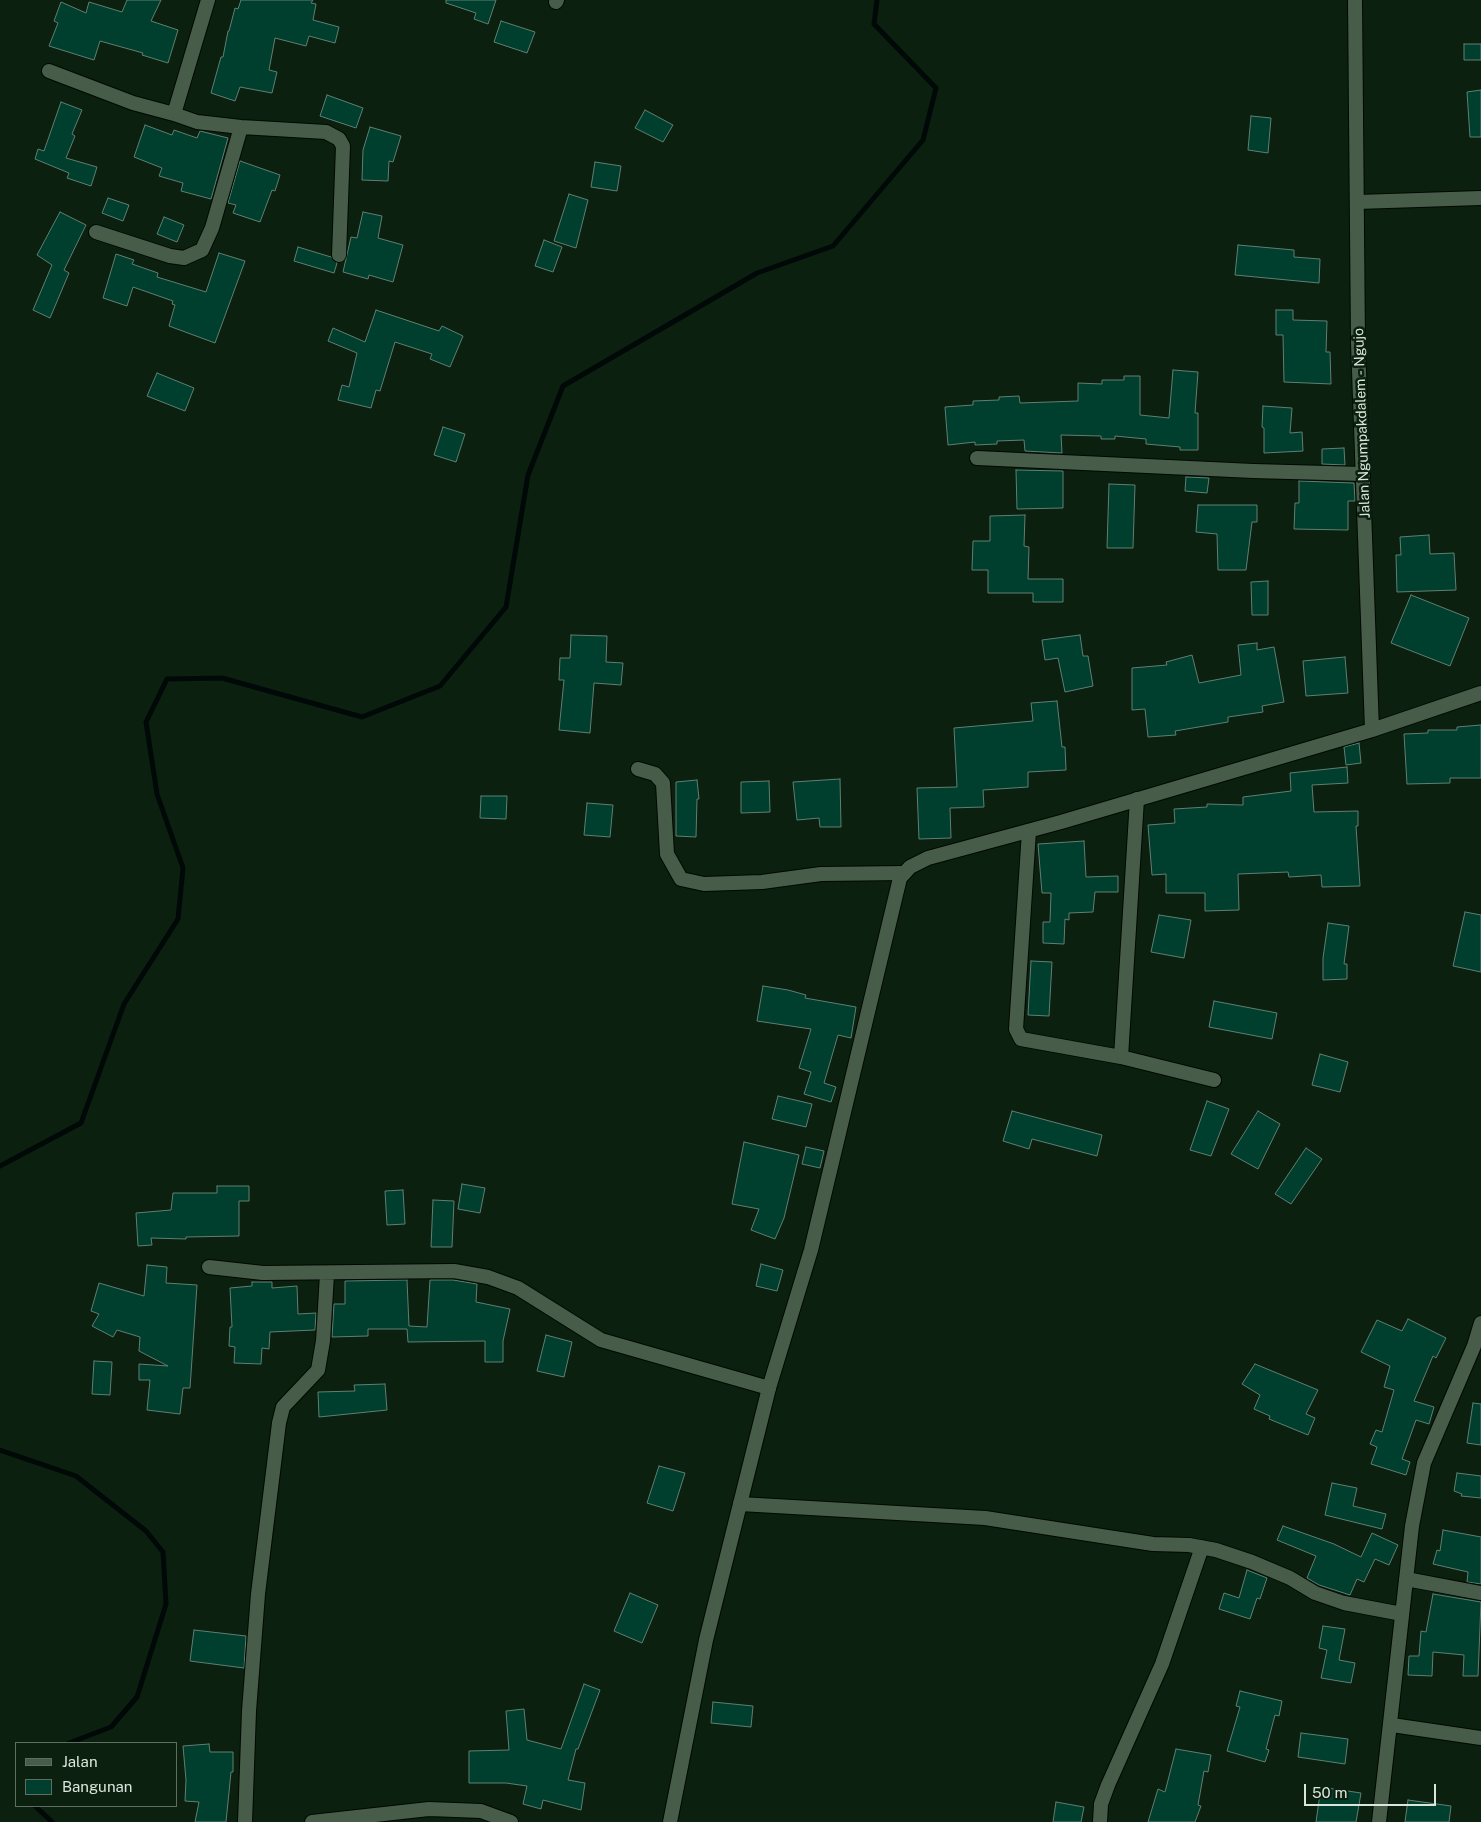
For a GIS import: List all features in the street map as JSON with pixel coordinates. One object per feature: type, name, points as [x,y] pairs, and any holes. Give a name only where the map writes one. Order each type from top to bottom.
[{"type":"street","points":[[174,114],[208,0]]},
{"type":"street","name":"Jalan Ngumpakdalem - Ngujo","points":[[1356,0],[1357,202],[1363,474],[1372,730]]},
{"type":"street","points":[[49,71],[134,103],[197,122],[241,128],[326,132],[339,139],[343,146],[339,255]]},
{"type":"street","points":[[96,232],[170,256],[184,258],[202,250],[212,228],[241,128]]},
{"type":"street","points":[[1357,202],[1481,198]]},
{"type":"street","points":[[977,458],[1253,471],[1363,474]]},
{"type":"street","points":[[670,1822],[706,1640],[768,1388],[811,1250],[898,887],[904,873],[910,866],[928,858],[1029,831],[1372,730],[1481,693]]},
{"type":"street","points":[[638,769],[655,774],[663,783],[667,854],[681,879],[714,884],[762,882],[821,874],[904,873]]},
{"type":"street","points":[[1121,1057],[1137,799]]},
{"type":"street","points":[[1029,831],[1016,1029],[1021,1039],[1121,1057],[1214,1080]]},
{"type":"street","points":[[209,1267],[263,1273],[327,1274],[386,1270],[454,1271],[488,1276],[518,1288],[601,1340],[768,1388]]},
{"type":"street","points":[[245,1822],[249,1712],[258,1594],[278,1423],[283,1407],[318,1370],[323,1341],[327,1274]]},
{"type":"street","points":[[1380,1822],[1392,1725],[1412,1526],[1424,1463],[1474,1346],[1481,1323]]},
{"type":"street","points":[[740,1504],[985,1518],[1153,1544],[1202,1547],[1252,1562],[1290,1578],[1315,1593],[1344,1603],[1402,1614]]},
{"type":"street","points":[[1100,1822],[1101,1804],[1108,1785],[1162,1664],[1202,1547]]},
{"type":"street","points":[[1406,1579],[1481,1593]]},
{"type":"street","points":[[1392,1725],[1481,1738]]},
{"type":"street","points":[[312,1822],[429,1809],[481,1811],[510,1822]]},
{"type":"building","points":[[127,0],[161,0],[151,21],[178,30],[168,63],[142,55],[143,53],[100,41],[94,60],[49,46],[58,23],[54,21],[61,2],[86,13],[89,2],[122,12]]},
{"type":"building","points":[[241,0],[313,0],[311,3],[316,4],[313,20],[339,27],[335,43],[309,36],[306,46],[275,38],[269,70],[277,72],[272,93],[240,87],[235,101],[211,93],[221,57],[223,57],[235,8],[238,9]]},
{"type":"building","points":[[446,0],[496,0],[488,24],[474,19],[476,13],[446,3]]},
{"type":"building","points":[[501,21],[535,32],[527,53],[494,42]]},
{"type":"building","points":[[1464,44],[1481,44],[1481,60],[1464,60]]},
{"type":"building","points":[[1481,90],[1481,137],[1470,137],[1467,92]]},
{"type":"building","points":[[327,95],[363,108],[356,128],[320,116]]},
{"type":"building","points":[[61,102],[82,110],[72,134],[75,136],[66,158],[97,167],[91,186],[67,178],[69,173],[35,159],[38,149],[44,151]]},
{"type":"building","points":[[645,110],[673,125],[663,142],[635,128]]},
{"type":"building","points":[[1251,116],[1271,118],[1268,153],[1248,150]]},
{"type":"building","points":[[145,125],[172,135],[174,130],[197,138],[200,131],[228,138],[211,199],[181,191],[183,183],[159,176],[162,168],[134,157]]},
{"type":"building","points":[[370,127],[401,136],[393,162],[389,161],[388,181],[362,180],[363,150]]},
{"type":"building","points":[[240,161],[280,175],[275,191],[272,190],[260,222],[233,213],[236,205],[228,203]]},
{"type":"building","points":[[595,162],[621,166],[617,191],[591,187]]},
{"type":"building","points":[[569,194],[588,200],[576,248],[554,241]]},
{"type":"building","points":[[108,198],[129,205],[123,221],[102,213]]},
{"type":"building","points":[[60,212],[86,225],[64,270],[69,273],[50,318],[33,310],[52,265],[37,255]]},
{"type":"building","points":[[363,212],[382,216],[378,238],[403,245],[393,282],[369,275],[368,279],[343,272],[351,237],[357,238]]},
{"type":"building","points":[[164,217],[184,225],[177,242],[157,234]]},
{"type":"building","points":[[544,240],[562,247],[553,272],[535,266]]},
{"type":"building","points":[[1238,245],[1294,250],[1294,257],[1320,259],[1319,283],[1235,275]]},
{"type":"building","points":[[298,247],[331,257],[337,263],[334,273],[294,261]]},
{"type":"building","points":[[219,253],[245,261],[215,343],[169,326],[175,305],[172,304],[173,301],[133,287],[127,306],[103,298],[116,254],[134,260],[132,264],[158,273],[157,277],[206,292]]},
{"type":"building","points":[[376,310],[439,331],[442,326],[463,336],[450,367],[430,359],[432,354],[395,342],[380,391],[376,390],[371,408],[338,400],[342,385],[349,387],[357,353],[328,341],[333,328],[365,342]]},
{"type":"building","points":[[1276,310],[1293,310],[1293,320],[1327,321],[1326,352],[1330,352],[1331,384],[1284,382],[1283,335],[1276,335]]},
{"type":"building","points":[[1173,370],[1198,372],[1195,413],[1198,413],[1198,450],[1180,450],[1180,447],[1146,444],[1146,439],[1115,436],[1115,439],[1101,439],[1101,436],[1061,435],[1062,453],[1025,451],[1024,440],[997,441],[997,444],[975,445],[975,442],[948,445],[945,407],[973,405],[973,401],[999,400],[999,397],[1019,396],[1020,403],[1078,401],[1078,383],[1102,384],[1102,380],[1124,380],[1124,376],[1140,376],[1140,415],[1169,418]]},
{"type":"building","points":[[157,373],[194,388],[185,411],[147,396]]},
{"type":"building","points":[[1263,406],[1292,408],[1290,433],[1302,432],[1303,451],[1264,453]]},
{"type":"building","points":[[443,427],[465,434],[456,462],[434,455]]},
{"type":"building","points":[[1344,448],[1345,465],[1322,464],[1322,449]]},
{"type":"building","points":[[1016,470],[1063,471],[1063,508],[1017,509]]},
{"type":"building","points":[[1186,477],[1209,478],[1207,493],[1185,491]]},
{"type":"building","points":[[1299,481],[1354,483],[1355,501],[1348,501],[1348,530],[1294,529],[1295,503],[1299,503]]},
{"type":"building","points":[[1109,484],[1135,485],[1133,548],[1107,548]]},
{"type":"building","points":[[1198,505],[1257,505],[1257,522],[1252,522],[1246,570],[1218,570],[1217,534],[1196,532]]},
{"type":"building","points":[[1025,515],[1024,546],[1029,547],[1028,579],[1063,579],[1063,602],[1033,602],[1033,593],[988,593],[988,570],[972,570],[973,541],[990,541],[990,516]]},
{"type":"building","points":[[1429,535],[1430,554],[1454,553],[1456,590],[1397,592],[1396,555],[1401,555],[1400,537]]},
{"type":"building","points":[[1268,581],[1268,615],[1252,615],[1251,582]]},
{"type":"building","points":[[1411,595],[1469,618],[1450,666],[1391,643]]},
{"type":"building","points":[[571,635],[607,636],[606,662],[623,663],[621,685],[594,683],[590,733],[559,730],[564,680],[559,680],[560,658],[570,658]]},
{"type":"building","points":[[1080,635],[1083,656],[1088,656],[1093,686],[1065,692],[1058,658],[1045,660],[1042,640]]},
{"type":"building","points":[[1257,643],[1257,650],[1274,647],[1284,702],[1262,706],[1263,712],[1228,717],[1228,722],[1175,731],[1176,735],[1148,737],[1145,709],[1132,710],[1132,668],[1167,665],[1166,662],[1192,655],[1199,683],[1241,675],[1238,645]]},
{"type":"building","points":[[1345,657],[1348,693],[1306,696],[1303,661]]},
{"type":"building","points":[[1057,701],[1062,747],[1065,747],[1066,770],[1028,772],[1028,787],[983,790],[984,807],[950,808],[951,838],[919,839],[917,788],[957,787],[954,728],[1033,721],[1031,703]]},
{"type":"building","points":[[1481,725],[1481,778],[1450,778],[1450,783],[1407,784],[1404,734],[1428,733],[1428,730],[1457,730],[1457,727]]},
{"type":"building","points":[[1359,743],[1361,763],[1346,765],[1344,747]]},
{"type":"building","points":[[1347,767],[1348,783],[1312,785],[1314,812],[1358,811],[1358,826],[1356,826],[1360,886],[1322,887],[1321,875],[1289,877],[1288,872],[1238,874],[1239,910],[1205,911],[1205,893],[1166,893],[1166,874],[1152,875],[1148,825],[1175,823],[1174,809],[1207,807],[1207,804],[1243,805],[1243,797],[1291,791],[1290,773]]},
{"type":"building","points":[[840,779],[841,827],[820,827],[819,818],[797,820],[793,782]]},
{"type":"building","points":[[697,780],[699,799],[697,799],[696,837],[676,836],[676,782]]},
{"type":"building","points":[[769,781],[770,812],[741,813],[741,782]]},
{"type":"building","points":[[481,796],[507,796],[506,819],[480,818]]},
{"type":"building","points":[[587,803],[613,805],[610,837],[584,835]]},
{"type":"building","points":[[1084,841],[1086,877],[1118,876],[1118,892],[1095,892],[1093,912],[1069,913],[1069,920],[1065,919],[1064,944],[1043,943],[1043,922],[1050,922],[1051,893],[1042,893],[1038,844]]},
{"type":"building","points":[[1465,912],[1481,915],[1481,972],[1453,966]]},
{"type":"building","points":[[1159,915],[1191,920],[1184,958],[1151,952]]},
{"type":"building","points":[[1328,923],[1349,926],[1344,964],[1347,964],[1347,979],[1323,980],[1323,958]]},
{"type":"building","points":[[1031,961],[1052,962],[1049,1016],[1028,1015]]},
{"type":"building","points":[[763,986],[806,995],[805,998],[856,1007],[851,1038],[838,1035],[824,1083],[836,1087],[831,1102],[804,1094],[811,1072],[799,1068],[811,1029],[757,1021]]},
{"type":"building","points":[[1214,1001],[1277,1013],[1272,1039],[1209,1027]]},
{"type":"building","points":[[1320,1054],[1348,1062],[1340,1092],[1312,1085]]},
{"type":"building","points":[[778,1096],[812,1104],[806,1127],[772,1119]]},
{"type":"building","points":[[1207,1101],[1229,1109],[1211,1156],[1190,1150]]},
{"type":"building","points":[[1012,1111],[1102,1135],[1097,1156],[1032,1139],[1029,1149],[1003,1141]]},
{"type":"building","points":[[1258,1111],[1280,1124],[1258,1169],[1231,1154]]},
{"type":"building","points":[[744,1142],[799,1155],[784,1218],[775,1239],[751,1230],[759,1209],[732,1204]]},
{"type":"building","points":[[806,1147],[824,1151],[820,1168],[802,1164]]},
{"type":"building","points":[[1306,1148],[1322,1159],[1291,1204],[1275,1194]]},
{"type":"building","points":[[462,1184],[485,1188],[480,1213],[458,1209]]},
{"type":"building","points":[[217,1186],[249,1186],[249,1201],[239,1201],[239,1236],[186,1237],[186,1239],[151,1238],[152,1245],[138,1246],[136,1213],[171,1210],[173,1193],[217,1193]]},
{"type":"building","points":[[403,1190],[405,1224],[387,1225],[385,1191]]},
{"type":"building","points":[[433,1200],[454,1201],[452,1247],[431,1247]]},
{"type":"building","points":[[761,1264],[783,1270],[777,1291],[756,1286]]},
{"type":"building","points":[[147,1265],[167,1267],[166,1283],[197,1285],[190,1388],[183,1388],[180,1414],[147,1410],[150,1380],[139,1380],[139,1364],[168,1366],[139,1351],[140,1337],[117,1330],[113,1337],[92,1326],[99,1314],[91,1311],[99,1283],[144,1296]]},
{"type":"building","points":[[407,1280],[409,1326],[427,1327],[430,1280],[453,1280],[477,1284],[476,1302],[510,1309],[503,1341],[503,1362],[485,1362],[485,1341],[408,1342],[407,1329],[368,1329],[368,1336],[332,1337],[334,1304],[345,1304],[345,1281]]},
{"type":"building","points":[[252,1282],[272,1282],[272,1288],[297,1286],[298,1314],[316,1313],[315,1330],[270,1332],[269,1349],[262,1348],[261,1364],[234,1363],[235,1347],[229,1346],[230,1327],[232,1327],[230,1288],[252,1286]]},
{"type":"building","points":[[1408,1319],[1446,1338],[1436,1358],[1433,1356],[1414,1401],[1434,1407],[1429,1424],[1416,1420],[1402,1459],[1410,1462],[1406,1475],[1371,1464],[1377,1447],[1370,1444],[1376,1430],[1382,1432],[1394,1390],[1384,1387],[1390,1366],[1361,1352],[1377,1320],[1402,1331]]},
{"type":"building","points":[[546,1335],[572,1342],[564,1377],[537,1371]]},
{"type":"building","points":[[94,1361],[112,1362],[110,1395],[92,1394]]},
{"type":"building","points":[[1255,1364],[1318,1390],[1306,1414],[1315,1418],[1308,1435],[1269,1419],[1270,1416],[1254,1409],[1260,1395],[1242,1384]]},
{"type":"building","points":[[385,1384],[387,1410],[319,1417],[318,1392],[355,1391],[354,1385]]},
{"type":"building","points":[[1473,1403],[1481,1404],[1481,1445],[1467,1443]]},
{"type":"building","points":[[659,1466],[685,1473],[673,1511],[647,1503]]},
{"type":"building","points":[[1457,1473],[1481,1476],[1481,1498],[1461,1496],[1462,1494],[1454,1491]]},
{"type":"building","points":[[1332,1483],[1357,1488],[1353,1506],[1386,1514],[1382,1529],[1325,1515]]},
{"type":"building","points":[[1283,1526],[1334,1544],[1361,1557],[1372,1533],[1398,1545],[1389,1565],[1375,1559],[1364,1582],[1357,1579],[1350,1595],[1319,1585],[1307,1578],[1316,1556],[1277,1540]]},
{"type":"building","points":[[1443,1530],[1481,1537],[1481,1584],[1467,1582],[1468,1572],[1433,1564],[1437,1550],[1440,1551]]},
{"type":"building","points":[[1247,1570],[1267,1578],[1260,1599],[1257,1598],[1250,1619],[1219,1609],[1224,1593],[1239,1598]]},
{"type":"building","points":[[630,1593],[658,1605],[642,1643],[614,1631]]},
{"type":"building","points":[[1433,1594],[1481,1602],[1478,1676],[1463,1676],[1464,1655],[1433,1652],[1432,1676],[1408,1675],[1409,1656],[1419,1656],[1421,1631],[1426,1632]]},
{"type":"building","points":[[1323,1626],[1345,1629],[1339,1660],[1355,1663],[1351,1683],[1321,1678],[1327,1650],[1319,1648]]},
{"type":"building","points":[[194,1630],[246,1636],[244,1668],[190,1661]]},
{"type":"building","points":[[584,1684],[600,1690],[578,1749],[576,1749],[568,1780],[585,1783],[581,1810],[543,1800],[541,1809],[523,1804],[527,1786],[506,1783],[469,1783],[469,1751],[509,1750],[506,1711],[524,1709],[527,1740],[561,1749]]},
{"type":"building","points":[[1240,1691],[1282,1701],[1279,1716],[1275,1715],[1266,1749],[1269,1750],[1265,1762],[1227,1751],[1240,1707],[1236,1706]]},
{"type":"building","points":[[713,1702],[753,1706],[751,1727],[711,1723]]},
{"type":"building","points":[[1301,1733],[1348,1739],[1345,1764],[1298,1757]]},
{"type":"building","points":[[209,1744],[210,1752],[233,1752],[233,1772],[231,1772],[226,1822],[195,1822],[199,1802],[185,1801],[186,1780],[183,1746]]},
{"type":"building","points":[[1176,1749],[1211,1755],[1208,1772],[1204,1771],[1198,1805],[1201,1806],[1195,1822],[1148,1822],[1158,1789],[1165,1792]]},
{"type":"building","points":[[1321,1787],[1361,1793],[1356,1822],[1316,1822]]},
{"type":"building","points":[[1408,1800],[1451,1806],[1449,1822],[1405,1822]]},
{"type":"building","points":[[1056,1802],[1084,1807],[1081,1822],[1053,1822]]},
{"type":"waterway","points":[[0,1166],[81,1123],[124,1004],[178,919],[183,868],[157,794],[146,722],[167,679],[222,678],[362,717],[440,686],[506,607],[528,475],[563,386],[757,273],[833,246],[923,140],[936,88],[874,24],[877,0]]},
{"type":"waterway","points":[[0,1450],[76,1476],[146,1531],[163,1552],[166,1604],[137,1697],[111,1727],[72,1742]]},
{"type":"waterway","points":[[36,1807],[52,1822]]}]
